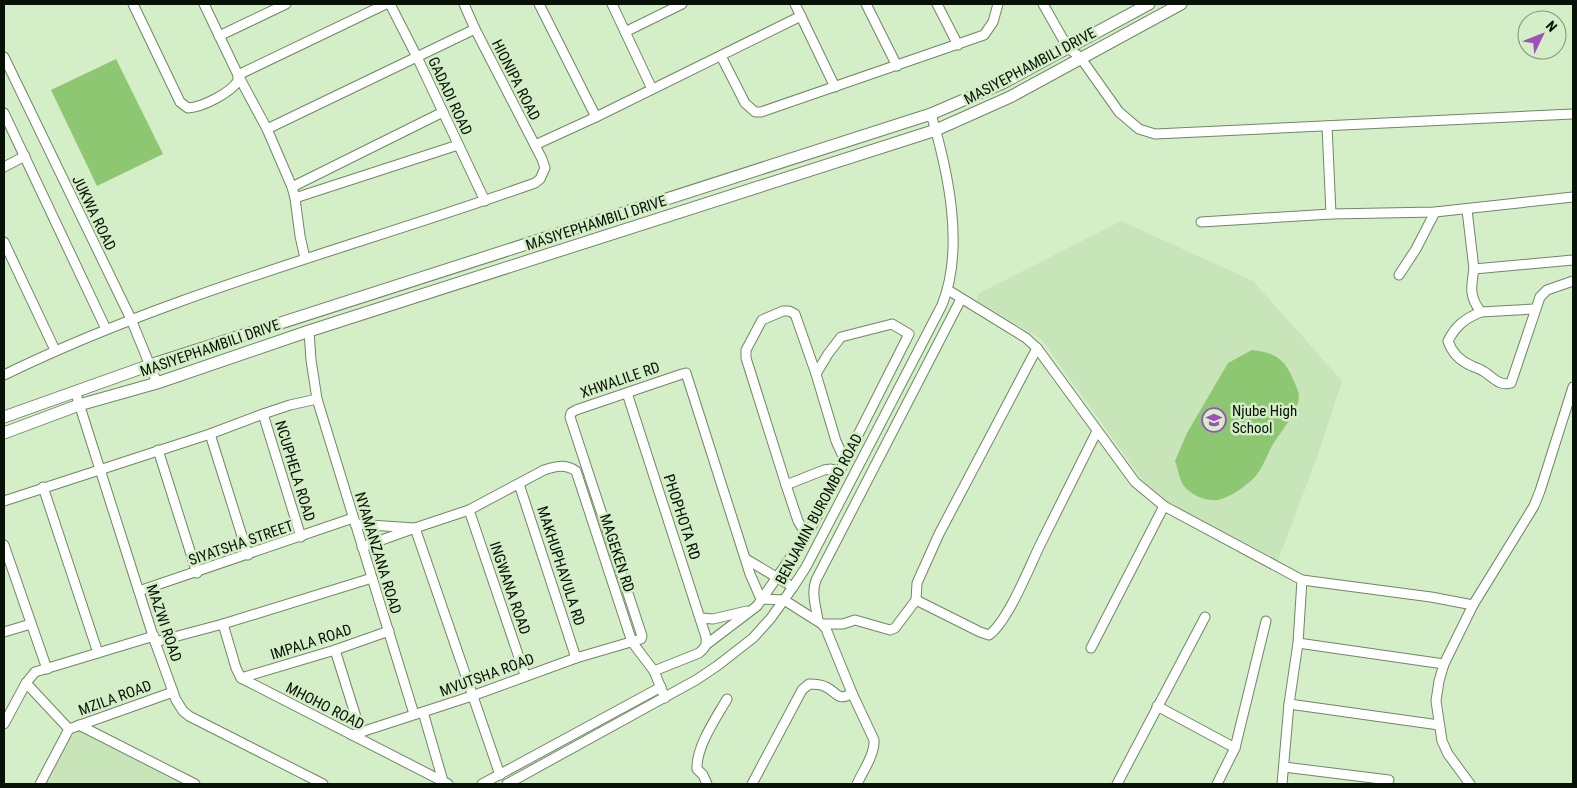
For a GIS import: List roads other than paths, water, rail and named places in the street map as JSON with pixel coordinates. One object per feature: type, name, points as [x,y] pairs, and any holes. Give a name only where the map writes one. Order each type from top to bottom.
[{"type":"main road","name":"MASIYEPHAMBILI DRIVE","points":[[4,417],[150,364],[931,114],[1003,83],[1149,4]]},
{"type":"main road","name":"MASIYEPHAMBILI DRIVE","points":[[4,433],[79,405],[157,383],[309,331],[936,130],[1010,97],[1180,4]]},
{"type":"street","points":[[132,4],[180,102],[184,106],[188,108],[197,107],[231,90],[238,81],[238,75]]},
{"type":"street","points":[[204,4],[238,75],[267,129],[292,187],[296,198],[300,236],[305,258]]},
{"type":"street","points":[[219,36],[286,4]]},
{"type":"street","points":[[238,75],[388,4]]},
{"type":"street","name":"GADADI ROAD","points":[[388,4],[417,57],[485,201]]},
{"type":"street","name":"HIONIPA ROAD","points":[[464,4],[545,168],[540,179],[535,183],[485,201]]},
{"type":"street","points":[[539,4],[596,116]]},
{"type":"street","points":[[612,4],[652,89]]},
{"type":"street","points":[[625,32],[682,4]]},
{"type":"street","points":[[795,4],[835,87]]},
{"type":"street","points":[[866,4],[896,66]]},
{"type":"street","points":[[937,4],[958,45]]},
{"type":"street","points":[[721,56],[745,103],[755,112],[769,111],[984,35],[993,22],[998,4]]},
{"type":"street","points":[[1043,4],[1068,48],[1080,57],[1119,112],[1133,125],[1145,132],[1154,134],[1573,114]]},
{"type":"street","points":[[535,145],[801,16]]},
{"type":"street","points":[[267,129],[475,29]]},
{"type":"street","name":"JUKWA ROAD","points":[[4,57],[130,320],[157,383]]},
{"type":"street","points":[[292,187],[443,112]]},
{"type":"street","points":[[4,113],[106,329]]},
{"type":"street","name":"BENJAMIN BUROMBO ROAD","points":[[507,784],[696,680],[752,638],[793,587],[811,558],[948,290],[952,248],[952,213],[946,169],[931,114]]},
{"type":"street","points":[[1327,126],[1331,214]]},
{"type":"street","points":[[296,198],[458,145]]},
{"type":"street","points":[[4,167],[25,156]]},
{"type":"street","points":[[1201,222],[1331,214],[1467,210],[1573,197]]},
{"type":"street","points":[[4,375],[106,329],[211,290],[485,201]]},
{"type":"street","points":[[1467,210],[1474,269],[1473,303],[1481,312]]},
{"type":"street","points":[[1399,275],[1416,249],[1435,212]]},
{"type":"street","points":[[4,242],[56,350]]},
{"type":"street","points":[[1474,269],[1573,260]]},
{"type":"street","points":[[1535,309],[1481,312],[1466,318],[1448,341],[1452,352],[1462,361],[1483,370],[1500,383],[1506,385],[1511,383],[1524,349],[1535,309],[1544,292],[1573,281]]},
{"type":"street","points":[[948,290],[1026,338],[1037,348],[1135,482],[1164,506],[1302,580],[1431,596],[1473,605]]},
{"type":"street","points":[[820,622],[813,586],[961,299]]},
{"type":"street","points":[[806,534],[798,521],[745,354],[762,320],[788,311],[796,314],[836,441],[845,461]]},
{"type":"street","points":[[654,671],[691,657],[753,610],[815,521],[909,334],[892,324],[841,337],[816,374]]},
{"type":"street","name":"NYAMANZANA ROAD","points":[[309,331],[317,399],[389,630],[446,783]]},
{"type":"street","points":[[820,622],[843,624],[855,620],[890,630],[895,628],[916,600],[916,583],[939,534],[1037,348]]},
{"type":"street","name":"XHWALILE RD","points":[[632,642],[642,636],[570,417],[571,413],[576,410],[686,373],[754,586],[761,599]]},
{"type":"street","points":[[1470,784],[1444,747],[1439,725],[1437,690],[1444,664],[1473,605],[1534,506],[1573,387]]},
{"type":"street","name":"MAZWI ROAD","points":[[75,391],[138,592],[179,705],[189,716],[323,784]]},
{"type":"street","name":"PHOPHOTA RD","points":[[627,393],[701,618],[705,647]]},
{"type":"street","points":[[4,501],[210,434],[263,414],[317,399]]},
{"type":"street","name":"NCUPHELA ROAD","points":[[263,414],[301,537]]},
{"type":"street","points":[[916,600],[980,632],[989,635],[995,630],[1028,570],[1097,431]]},
{"type":"street","points":[[210,434],[248,555]]},
{"type":"street","points":[[158,450],[197,572]]},
{"type":"street","name":"MAGEKEN RD","points":[[518,484],[544,470],[558,466],[571,468],[576,471],[632,642],[654,671],[665,698]]},
{"type":"street","points":[[786,485],[824,470],[839,471]]},
{"type":"street","points":[[362,547],[469,510],[518,484]]},
{"type":"street","name":"MAKHUPHAVULA RD","points":[[518,484],[576,658]]},
{"type":"street","points":[[43,487],[98,653]]},
{"type":"street","points":[[1092,648],[1164,506]]},
{"type":"street","name":"INGWANA ROAD","points":[[469,510],[526,675]]},
{"type":"street","points":[[354,521],[415,528]]},
{"type":"street","name":"SIYATSHA STREET","points":[[138,592],[354,521]]},
{"type":"street","points":[[415,528],[500,775]]},
{"type":"street","points":[[4,544],[46,669]]},
{"type":"street","points":[[746,559],[793,587]]},
{"type":"street","points":[[4,724],[26,683],[35,672],[98,653],[223,624],[372,578]]},
{"type":"street","points":[[1282,784],[1289,704],[1298,643],[1302,580]]},
{"type":"street","points":[[761,599],[784,600],[820,622],[826,629],[852,694],[875,743],[857,784]]},
{"type":"street","points":[[701,618],[718,619],[753,610]]},
{"type":"street","points":[[1117,784],[1205,617]]},
{"type":"street","points":[[1217,784],[1235,748],[1266,621]]},
{"type":"street","points":[[4,632],[31,624]]},
{"type":"street","points":[[223,624],[236,668],[241,678]]},
{"type":"street","name":"IMPALA ROAD","points":[[241,678],[335,650],[389,630]]},
{"type":"street","name":"MVUTSHA ROAD","points":[[356,734],[472,696],[576,658],[632,642]]},
{"type":"street","points":[[1298,643],[1444,664]]},
{"type":"street","points":[[335,650],[356,734]]},
{"type":"street","name":"MHOHO ROAD","points":[[241,678],[356,734],[446,783]]},
{"type":"street","points":[[26,683],[69,729]]},
{"type":"street","points":[[752,784],[802,690],[809,684],[816,684],[825,686],[842,698],[852,694]]},
{"type":"street","points":[[482,784],[661,687]]},
{"type":"street","name":"MZILA ROAD","points":[[40,784],[69,729],[173,692]]},
{"type":"street","points":[[707,784],[703,775],[697,769],[698,762],[707,736],[727,699]]},
{"type":"street","points":[[4,703],[12,709]]},
{"type":"street","points":[[1289,704],[1439,725]]},
{"type":"street","points":[[1157,706],[1235,748]]},
{"type":"street","points":[[79,726],[195,784]]},
{"type":"street","points":[[1284,767],[1390,780]]},
{"type":"place","name":"Njube High School","points":[[1214,420]]}]
